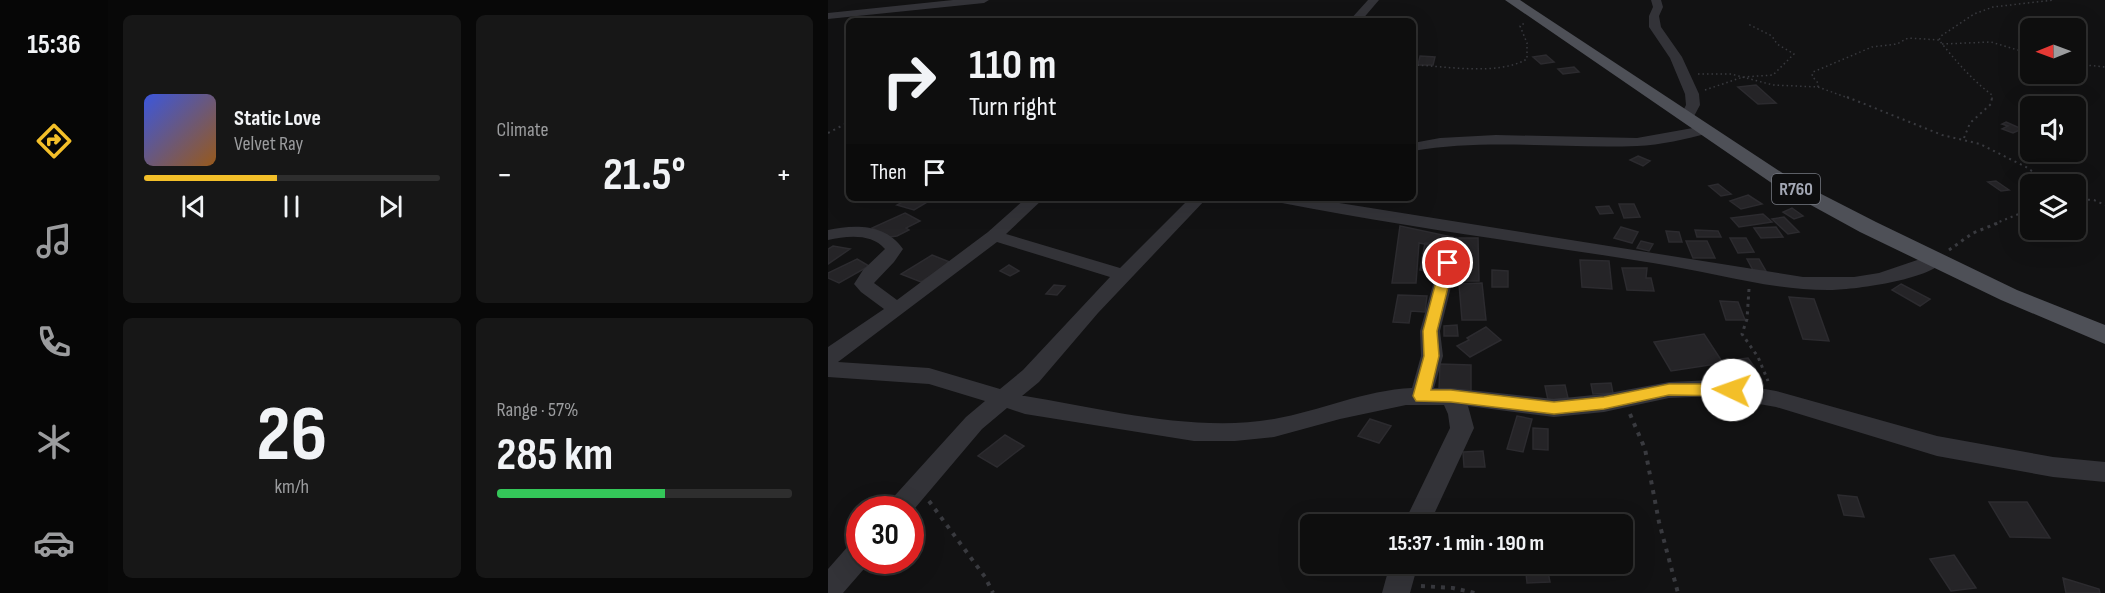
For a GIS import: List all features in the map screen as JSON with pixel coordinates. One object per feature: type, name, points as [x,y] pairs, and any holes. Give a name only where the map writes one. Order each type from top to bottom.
[{"type":"main road","name":"R760","points":[[1510,0],[1783,182],[1868,227],[2008,295],[2105,334]]},
{"type":"street","points":[[828,16],[984,0]]},
{"type":"street","points":[[1358,18],[1374,0]]},
{"type":"street","points":[[1656,0],[1659,7],[1654,16],[1655,27],[1676,57],[1692,94],[1693,105],[1687,117]]},
{"type":"street","points":[[1416,147],[1471,141],[1636,142],[1664,139],[1704,130]]},
{"type":"street","points":[[828,358],[892,314],[994,236],[1033,201]]},
{"type":"street","points":[[910,496],[974,423],[1031,376],[1123,275],[1196,201]]},
{"type":"street","points":[[1298,201],[1376,216],[1676,261],[1760,279],[1847,283],[1876,280],[1935,260]]},
{"type":"street","points":[[1376,216],[1381,201]]},
{"type":"street","points":[[828,235],[849,232],[870,234],[885,239],[892,245],[893,253],[872,271],[864,284],[870,292],[890,303],[894,309],[892,314]]},
{"type":"street","points":[[994,236],[1123,275]]},
{"type":"street","points":[[1421,396],[1432,356],[1430,331],[1448,263]]},
{"type":"street","points":[[828,369],[929,376],[1025,405],[1194,432],[1235,432],[1274,428],[1406,397],[1451,396],[1554,408],[1591,405],[1646,393],[1691,388],[1732,390],[1776,399],[1937,446],[2053,467],[2105,472]]},
{"type":"street","points":[[1421,514],[1462,428],[1460,414],[1451,396]]},
{"type":"street","points":[[828,590],[846,569]]},
{"type":"path","points":[[1818,87],[1818,83],[1812,76],[1813,72],[1864,50],[1897,44],[1908,38],[1939,40],[1961,21],[1992,7],[2054,0]]},
{"type":"path","points":[[1416,65],[1477,67],[1518,65],[1527,59],[1528,53],[1521,24],[1539,19]]},
{"type":"path","points":[[1692,94],[1743,77],[1773,75],[1794,53],[1777,44],[1772,36],[1748,24]]},
{"type":"path","points":[[1939,40],[1976,83],[1992,95],[1990,104],[1970,123],[1964,138]]},
{"type":"path","points":[[1942,44],[1991,42],[2020,51]]},
{"type":"path","points":[[2086,65],[2105,67]]},
{"type":"path","points":[[1684,74],[1726,74],[1773,85],[1818,87],[1867,104],[1942,135],[1964,138],[2010,159],[2035,174]]},
{"type":"path","points":[[828,133],[846,124]]},
{"type":"path","points":[[2086,200],[2105,205]]},
{"type":"path","points":[[1935,260],[1973,233],[2020,214]]},
{"type":"path","points":[[1760,279],[1747,292],[1747,319],[1742,330],[1758,357],[1776,399]]},
{"type":"path","points":[[1620,400],[1636,425],[1649,462],[1657,511],[1678,593]]},
{"type":"path","points":[[918,487],[985,578],[993,593]]},
{"type":"path","points":[[1399,581],[1475,593]]},
{"type":"building","points":[[1546,55],[1554,62],[1541,64],[1533,57]]},
{"type":"building","points":[[1420,56],[1435,57],[1433,65],[1418,65]]},
{"type":"building","points":[[1574,67],[1579,72],[1563,74],[1558,69]]},
{"type":"building","points":[[1756,85],[1776,103],[1758,104],[1738,87]]},
{"type":"building","points":[[2006,122],[2020,130],[2013,133],[2002,129],[2008,126],[2002,124]]},
{"type":"building","points":[[1638,156],[1650,161],[1643,166],[1630,160]]},
{"type":"building","points":[[1996,181],[2009,190],[2001,191],[1988,182]]},
{"type":"building","points":[[1718,184],[1731,194],[1721,196],[1709,186]]},
{"type":"building","points":[[1748,195],[1762,204],[1741,209],[1730,201]]},
{"type":"building","points":[[904,201],[929,201],[914,210],[897,205]]},
{"type":"building","points":[[1619,204],[1634,204],[1640,217],[1624,218]]},
{"type":"building","points":[[1609,206],[1613,213],[1600,214],[1596,207]]},
{"type":"building","points":[[1792,208],[1803,216],[1794,219],[1783,212]]},
{"type":"building","points":[[905,213],[920,221],[897,236],[890,237],[872,228]]},
{"type":"building","points":[[1763,214],[1772,222],[1739,227],[1731,218]]},
{"type":"building","points":[[1784,217],[1799,232],[1788,234],[1772,219]]},
{"type":"building","points":[[1400,226],[1457,238],[1457,250],[1419,243],[1416,283],[1392,283]]},
{"type":"building","points":[[1621,227],[1638,232],[1632,243],[1614,238]]},
{"type":"building","points":[[1776,227],[1783,237],[1761,238],[1754,228]]},
{"type":"building","points":[[1695,230],[1718,231],[1721,237],[1697,237]]},
{"type":"building","points":[[1666,231],[1679,232],[1682,242],[1669,242]]},
{"type":"building","points":[[1459,238],[1478,238],[1479,281],[1459,281]]},
{"type":"building","points":[[1730,238],[1746,238],[1754,252],[1738,253]]},
{"type":"building","points":[[1641,241],[1653,244],[1649,251],[1637,248]]},
{"type":"building","points":[[1686,241],[1707,241],[1715,258],[1693,258]]},
{"type":"building","points":[[1425,243],[1454,244],[1452,255],[1439,255],[1437,271],[1420,270]]},
{"type":"building","points":[[833,246],[850,249],[828,264],[828,249]]},
{"type":"building","points":[[932,255],[952,263],[921,282],[901,274]]},
{"type":"building","points":[[857,259],[869,266],[839,283],[828,278],[828,273]]},
{"type":"building","points":[[1747,259],[1759,259],[1766,271],[1754,272]]},
{"type":"building","points":[[1580,260],[1609,261],[1612,289],[1582,287]]},
{"type":"building","points":[[1009,265],[1019,271],[1010,276],[1000,271]]},
{"type":"building","points":[[1622,268],[1647,268],[1646,278],[1651,278],[1654,291],[1627,290]]},
{"type":"building","points":[[1492,270],[1508,271],[1508,287],[1492,287]]},
{"type":"building","points":[[1482,283],[1486,320],[1462,320],[1459,284]]},
{"type":"building","points":[[1901,284],[1930,299],[1920,306],[1892,290]]},
{"type":"building","points":[[1054,285],[1065,286],[1057,295],[1046,294]]},
{"type":"building","points":[[1398,295],[1427,296],[1425,312],[1411,311],[1409,323],[1393,322]]},
{"type":"building","points":[[1789,297],[1814,299],[1829,341],[1803,339]]},
{"type":"building","points":[[1720,301],[1738,302],[1745,320],[1726,320]]},
{"type":"building","points":[[1457,325],[1458,336],[1444,336],[1444,326]]},
{"type":"building","points":[[1486,327],[1501,340],[1470,357],[1457,346],[1469,340],[1467,338]]},
{"type":"building","points":[[1704,334],[1723,363],[1671,371],[1654,342]]},
{"type":"building","points":[[1748,358],[1755,368],[1739,371],[1732,360]]},
{"type":"building","points":[[1440,364],[1471,365],[1471,391],[1439,390]]},
{"type":"building","points":[[1611,383],[1613,393],[1593,394],[1591,384]]},
{"type":"building","points":[[1565,385],[1568,398],[1548,400],[1545,386]]},
{"type":"building","points":[[1517,416],[1532,419],[1523,452],[1507,449]]},
{"type":"building","points":[[1370,419],[1391,426],[1379,443],[1358,436]]},
{"type":"building","points":[[1533,428],[1548,429],[1548,450],[1533,449]]},
{"type":"building","points":[[1005,435],[1024,446],[997,467],[978,456]]},
{"type":"building","points":[[1483,451],[1485,467],[1464,467],[1463,452]]},
{"type":"building","points":[[1838,495],[1857,497],[1864,517],[1844,515]]},
{"type":"building","points":[[1989,502],[2027,502],[2050,538],[2010,537]]},
{"type":"building","points":[[1954,555],[1976,588],[1951,591],[1930,559]]},
{"type":"building","points":[[1526,574],[1548,574],[1550,582],[1527,583]]},
{"type":"building","points":[[2063,578],[2099,589],[2100,593],[2066,593]]},
{"type":"route","points":[[1448,263],[1430,331],[1432,356],[1421,396],[1451,396],[1554,408],[1604,403],[1669,390],[1714,388],[1732,390]]}]
